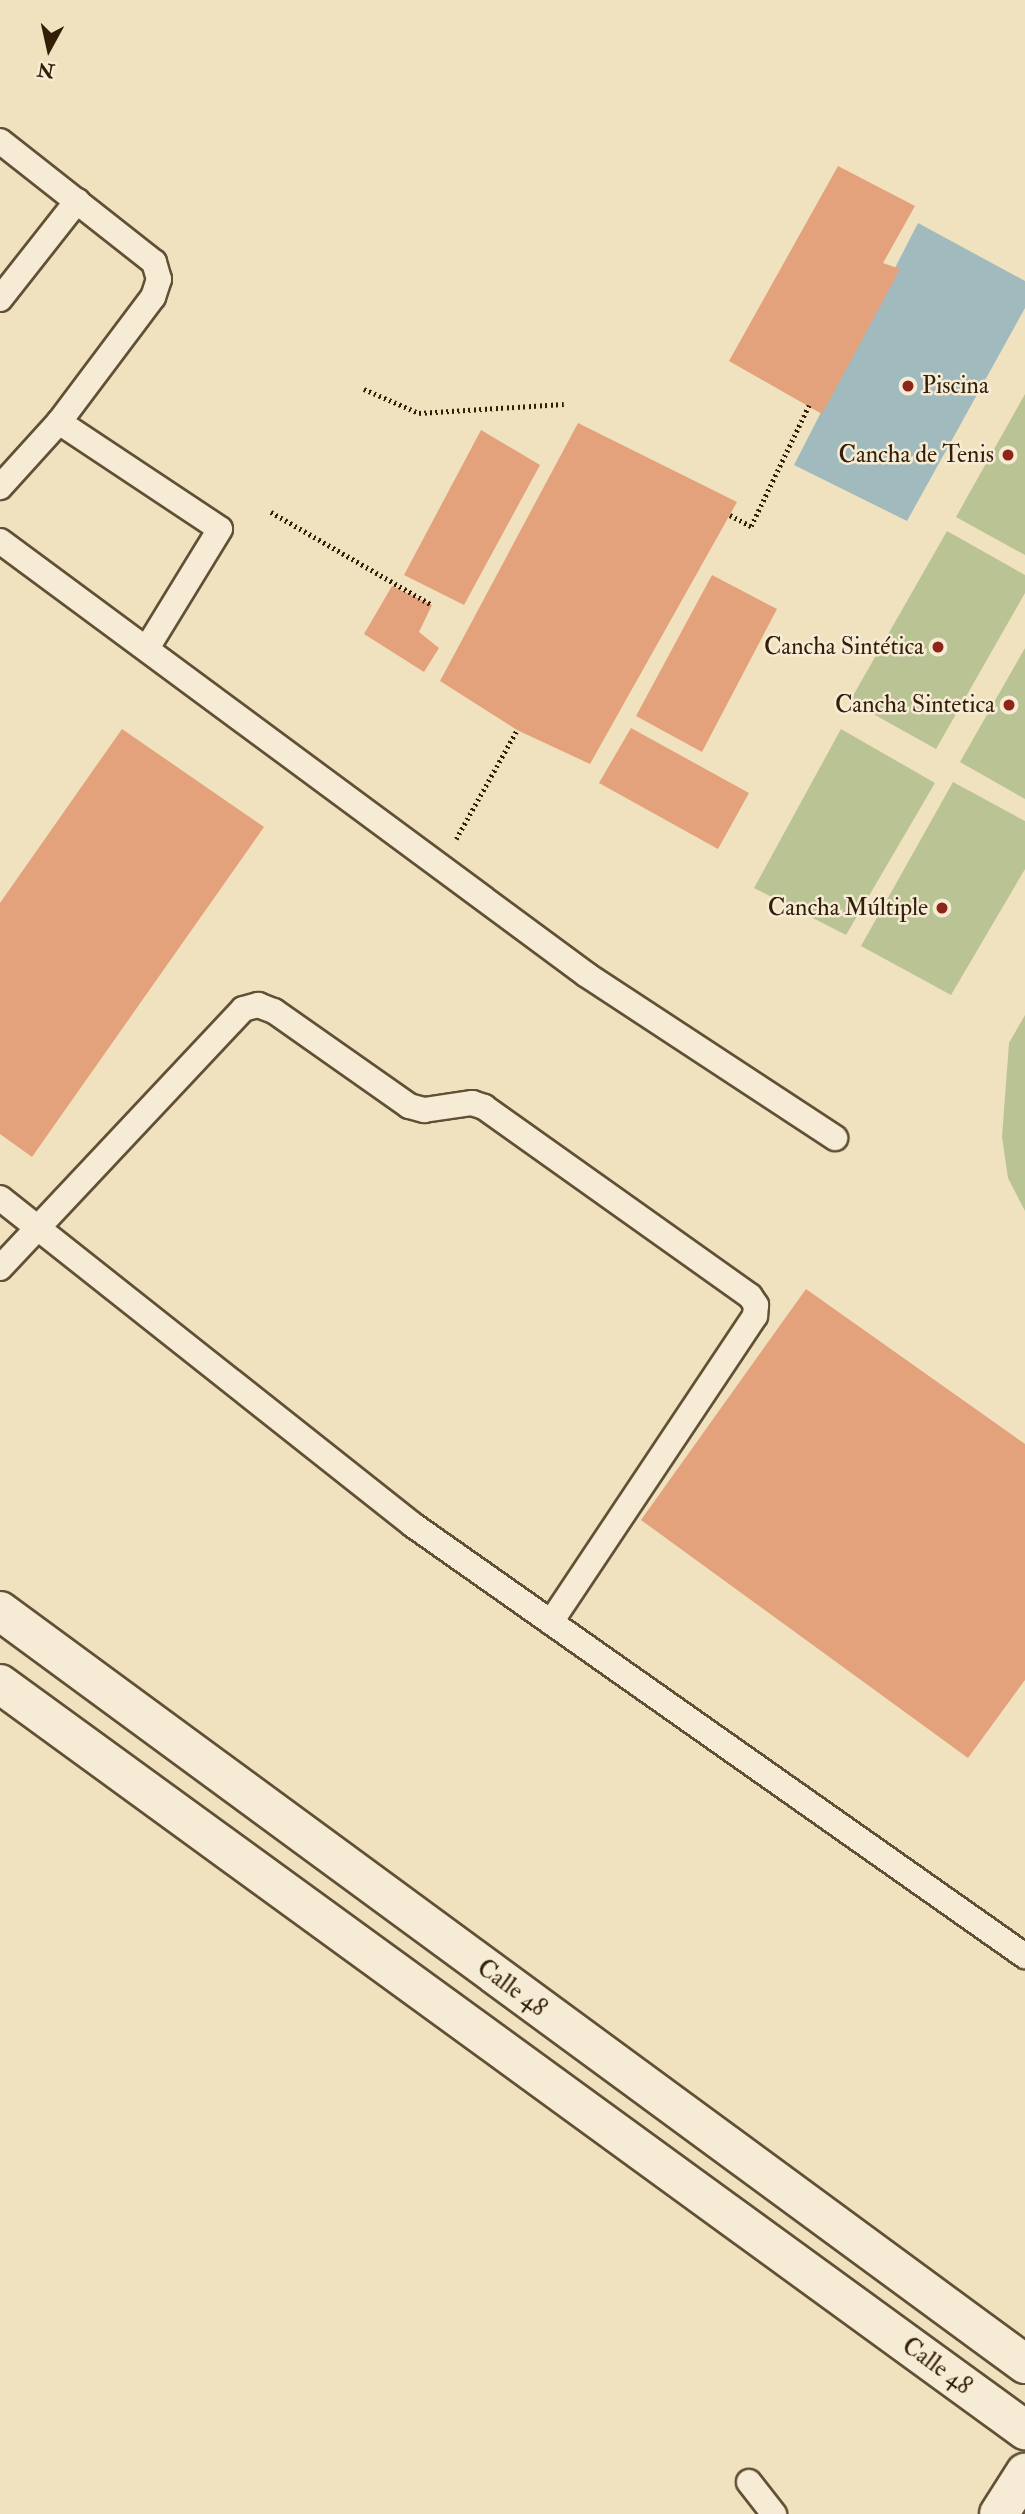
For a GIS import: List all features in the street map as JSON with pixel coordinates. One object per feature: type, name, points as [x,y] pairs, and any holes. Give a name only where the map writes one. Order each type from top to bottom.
[{"type":"main road","name":"Calle 48","points":[[0,1611],[1025,2364]]},
{"type":"main road","name":"Calle 48","points":[[0,1684],[1025,2430]]},
{"type":"main road","points":[[999,2514],[1025,2473]]},
{"type":"lane","points":[[0,141],[154,262],[159,279],[153,297],[59,422],[0,486]]},
{"type":"lane","points":[[0,299],[77,201]]},
{"type":"lane","points":[[59,422],[220,529],[148,648]]},
{"type":"lane","points":[[0,541],[587,975],[835,1138]]},
{"type":"lane","points":[[0,1268],[33,1227],[243,1009],[258,1005],[409,1106],[424,1110],[472,1103],[484,1107],[751,1296],[755,1316],[551,1622]]},
{"type":"lane","points":[[0,1198],[33,1227],[413,1525],[1025,1956]]},
{"type":"lane","points":[[749,2482],[774,2514]]},
{"type":"path","points":[[364,389],[419,413],[564,404]]},
{"type":"path","points":[[730,515],[751,526],[809,405]]},
{"type":"path","points":[[271,512],[432,605]]},
{"type":"path","points":[[440,867],[517,730]]},
{"type":"green space","name":"Cancha de Tenis","points":[[1025,394],[1025,555],[956,517]]},
{"type":"green space","name":"Cancha Sintética","points":[[947,531],[1025,575],[1025,593],[936,749],[850,701]]},
{"type":"green space","name":"Cancha Sintetica","points":[[1025,648],[1025,799],[960,762]]},
{"type":"green space","name":"Cancha Múltiple","points":[[841,729],[935,783],[846,935],[754,888]]},
{"type":"green space","name":"Cancha Múltiple","points":[[953,782],[1025,821],[1025,869],[951,995],[861,946]]},
{"type":"green space","points":[[1025,1015],[1025,1211],[1008,1178],[1002,1137],[1009,1043]]},
{"type":"water","name":"Piscina","points":[[918,223],[1025,281],[1025,308],[907,521],[794,465]]},
{"type":"building","points":[[838,166],[915,206],[883,263],[900,269],[822,414],[729,361]]},
{"type":"building","points":[[578,423],[737,502],[590,764],[517,730],[440,681]]},
{"type":"building","points":[[481,430],[540,465],[464,605],[404,575]]},
{"type":"building","points":[[712,575],[777,609],[702,752],[636,716]]},
{"type":"building","points":[[392,586],[432,605],[419,632],[439,648],[424,672],[364,634]]},
{"type":"building","points":[[631,728],[749,793],[718,849],[599,783]]},
{"type":"building","points":[[122,729],[264,827],[32,1157],[0,1134],[0,903]]},
{"type":"building","points":[[806,1289],[1025,1444],[1025,1680],[968,1758],[641,1520]]},
{"type":"place","name":"Piscina","points":[[908,386]]},
{"type":"place","name":"Cancha de Tenis","points":[[1008,455]]},
{"type":"place","name":"Cancha Sintética","points":[[938,647]]},
{"type":"place","name":"Cancha Sintetica","points":[[1009,705]]},
{"type":"place","name":"Cancha Múltiple","points":[[942,908]]}]
